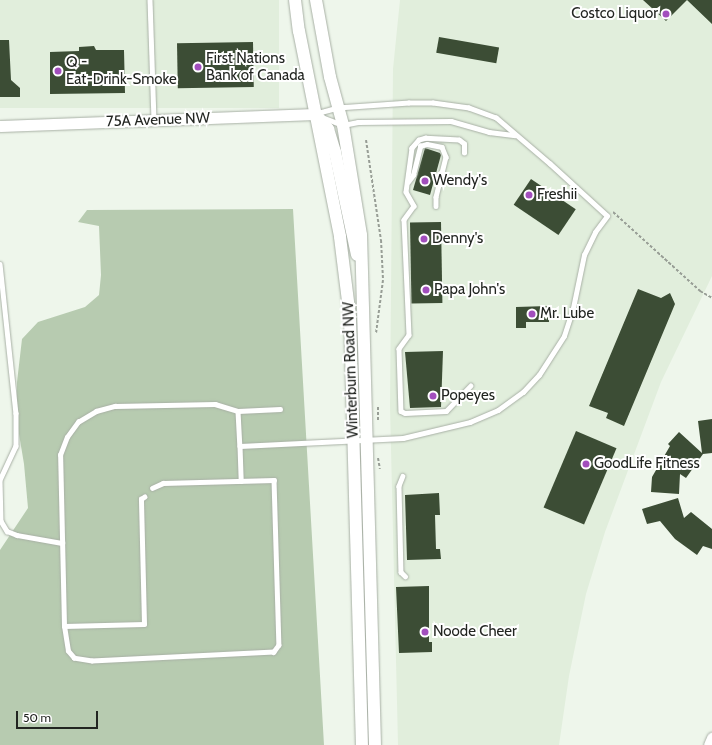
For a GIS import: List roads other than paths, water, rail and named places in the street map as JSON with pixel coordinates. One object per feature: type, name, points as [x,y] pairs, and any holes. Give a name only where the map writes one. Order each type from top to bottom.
[{"type":"main road","name":"Winterburn Road NW","points":[[295,0],[347,280],[350,316],[362,745]]},
{"type":"main road","name":"Winterburn Road NW","points":[[316,0],[330,77],[343,125],[361,235],[364,279],[365,441],[375,745]]},
{"type":"main road","points":[[316,114],[328,129],[335,152],[353,243],[364,279]]},
{"type":"street","name":"75A Avenue NW","points":[[0,126],[316,114]]},
{"type":"street","points":[[710,745],[712,738]]},
{"type":"lane","points":[[150,0],[154,120]]},
{"type":"lane","points":[[240,446],[403,438],[455,426],[488,415],[523,392],[545,368],[559,346],[570,318],[584,254],[595,232],[607,216],[496,118],[469,108],[452,104],[408,103],[338,108],[316,114]]},
{"type":"lane","points":[[316,114],[343,125],[358,122],[436,120],[464,123],[502,135],[515,135]]},
{"type":"lane","points":[[464,153],[464,144],[459,140],[426,138],[419,140],[412,148],[406,192],[414,206],[404,220],[409,334],[399,349],[401,411],[405,413],[446,411],[470,386]]},
{"type":"lane","points":[[407,183],[413,175],[418,148],[427,144],[442,147],[446,157],[436,196],[436,206]]},
{"type":"lane","points":[[0,264],[16,413],[16,446],[0,481],[1,521],[7,531],[17,535],[62,543]]},
{"type":"lane","points":[[152,488],[163,483],[274,480],[279,645],[274,652],[92,661],[74,658],[68,651],[64,626],[60,455],[67,437],[78,422],[96,411],[115,406],[215,404],[238,411],[280,409]]},
{"type":"lane","points":[[238,411],[241,481]]},
{"type":"lane","points":[[403,476],[399,486],[401,572],[405,576]]},
{"type":"lane","points":[[64,626],[144,624],[141,499],[144,497]]},
{"type":"place","name":"Costco Liquor","points":[[666,14]]},
{"type":"place","name":"First Nations Bank of Canada","points":[[198,67]]},
{"type":"place","name":"Q - Eat-Drink-Smoke","points":[[58,71]]},
{"type":"place","name":"Wendy's","points":[[425,181]]},
{"type":"place","name":"Freshii","points":[[529,195]]},
{"type":"place","name":"Denny's","points":[[424,239]]},
{"type":"place","name":"Papa John's","points":[[426,290]]},
{"type":"place","name":"Mr. Lube","points":[[532,314]]},
{"type":"place","name":"Popeyes","points":[[433,396]]},
{"type":"place","name":"GoodLife Fitness","points":[[586,464]]},
{"type":"place","name":"Noode Cheer","points":[[425,632]]}]
